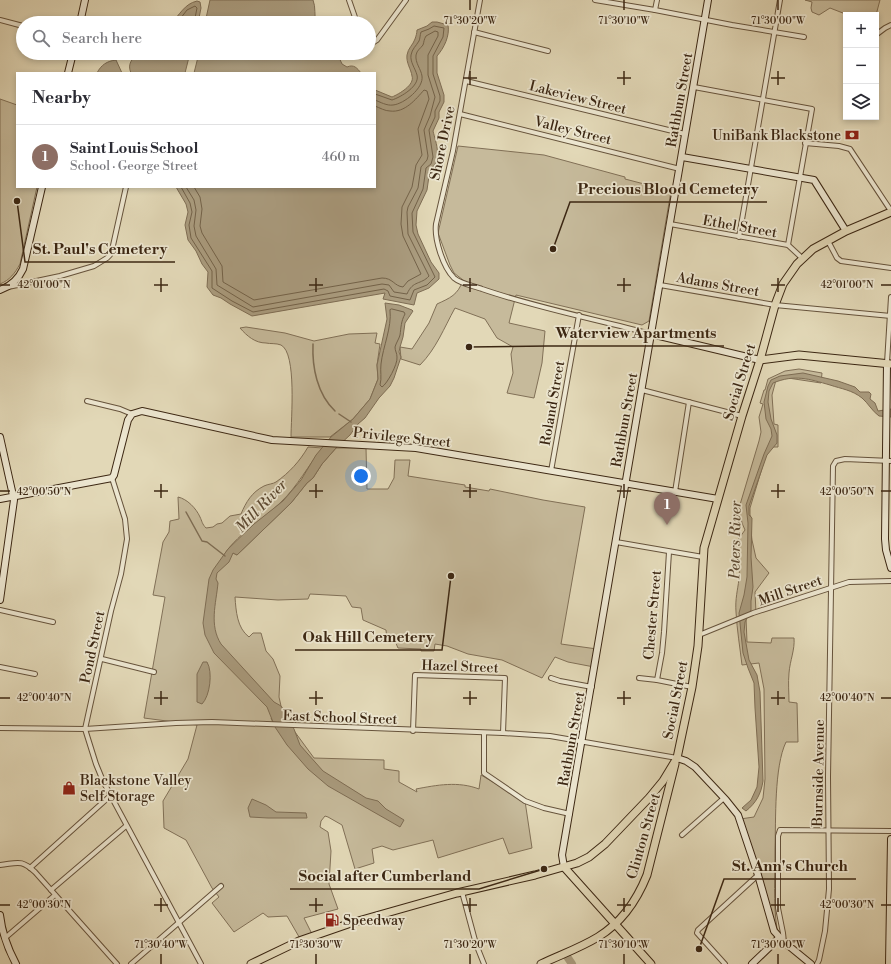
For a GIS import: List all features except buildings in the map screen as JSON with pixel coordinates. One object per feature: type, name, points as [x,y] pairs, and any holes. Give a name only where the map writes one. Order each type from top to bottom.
[{"type":"main road","name":"Social Street","points":[[251,964],[298,941],[337,927],[462,892],[583,861],[600,848],[638,811],[654,792],[677,758],[692,687],[699,635],[703,557],[708,533],[775,305],[783,284],[802,258],[820,245],[846,231],[891,211]]},
{"type":"main road","points":[[760,360],[799,355],[889,363]]},
{"type":"main road","name":"Clinton Street","points":[[541,964],[596,938],[615,924],[628,910],[642,888],[647,875],[677,758]]},
{"type":"main road","points":[[654,792],[661,794],[665,804]]},
{"type":"main road","points":[[564,867],[651,964]]},
{"type":"street","points":[[82,16],[85,0]]},
{"type":"street","points":[[350,0],[355,16]]},
{"type":"street","points":[[376,41],[406,0]]},
{"type":"street","name":"Shore Drive","points":[[480,0],[454,151],[436,224],[435,236],[448,269],[454,278],[462,282],[528,303],[578,315]]},
{"type":"street","points":[[595,0],[804,37]]},
{"type":"street","points":[[655,10],[657,0]]},
{"type":"street","name":"Rathbun Street","points":[[564,867],[562,855],[592,687],[708,0]]},
{"type":"street","points":[[739,237],[780,0]]},
{"type":"street","points":[[0,20],[16,24]]},
{"type":"street","points":[[879,32],[891,25]]},
{"type":"street","points":[[474,32],[548,51]]},
{"type":"street","points":[[68,72],[71,60]]},
{"type":"street","name":"Lakeview Street","points":[[466,81],[685,134]]},
{"type":"street","points":[[694,88],[812,109],[788,245]]},
{"type":"street","name":"Valley Street","points":[[460,114],[680,169]]},
{"type":"street","points":[[805,143],[839,146],[850,149],[891,211]]},
{"type":"street","points":[[682,157],[814,180],[846,231]]},
{"type":"street","points":[[8,287],[19,277],[25,264],[42,188]]},
{"type":"street","points":[[0,290],[60,276],[94,266],[104,260],[110,255],[112,250],[126,188]]},
{"type":"street","name":"Ethel Street","points":[[670,224],[788,245],[802,258]]},
{"type":"street","points":[[828,241],[837,258],[842,261],[891,268]]},
{"type":"street","name":"Adams Street","points":[[660,285],[775,305],[890,316]]},
{"type":"street","points":[[891,297],[886,407],[888,461],[888,550],[891,568]]},
{"type":"street","points":[[578,315],[760,360]]},
{"type":"street","name":"Roland Street","points":[[550,471],[578,315]]},
{"type":"street","points":[[642,390],[742,416]]},
{"type":"street","name":"Privilege Street","points":[[87,401],[120,409],[132,414],[142,411],[272,440],[416,448],[718,499]]},
{"type":"street","points":[[675,492],[689,402]]},
{"type":"street","points":[[0,499],[112,478],[128,420],[132,414]]},
{"type":"street","points":[[0,439],[14,496],[0,600]]},
{"type":"street","name":"Burnside Avenue","points":[[817,964],[822,950],[829,889],[828,830],[833,466],[836,461],[845,459],[888,461]]},
{"type":"street","name":"Pond Street","points":[[85,729],[102,659],[111,611],[121,574],[127,540],[125,519],[112,478]]},
{"type":"street","points":[[616,542],[703,557]]},
{"type":"street","name":"Chester Street","points":[[657,680],[664,632],[669,552]]},
{"type":"street","name":"Mill Street","points":[[699,635],[753,613],[854,581],[891,581]]},
{"type":"street","points":[[0,610],[53,622]]},
{"type":"street","points":[[102,659],[154,672]]},
{"type":"street","points":[[0,667],[35,674]]},
{"type":"street","name":"Hazel Street","points":[[413,731],[415,675],[423,675],[504,678],[503,734]]},
{"type":"street","points":[[551,678],[592,687]]},
{"type":"street","name":"Chester Street","points":[[639,678],[692,687]]},
{"type":"street","name":"East School Street","points":[[0,728],[85,729],[212,722],[484,733],[550,736],[677,758]]},
{"type":"street","points":[[85,729],[96,764],[110,796],[201,964]]},
{"type":"street","points":[[484,733],[484,773],[524,801],[544,808],[570,814]]},
{"type":"street","points":[[677,758],[686,761],[695,767],[736,812],[741,821],[773,928],[781,940],[811,964]]},
{"type":"street","points":[[30,868],[110,796]]},
{"type":"street","points":[[682,835],[724,798]]},
{"type":"street","points":[[51,890],[126,826]]},
{"type":"street","points":[[752,964],[781,940],[783,933],[778,908],[780,830],[891,831]]},
{"type":"street","points":[[889,964],[891,839]]},
{"type":"street","points":[[0,865],[20,862],[26,864],[117,964]]},
{"type":"street","points":[[725,964],[697,933],[698,930],[758,875]]},
{"type":"street","points":[[131,964],[221,886]]},
{"type":"street","points":[[462,892],[474,938],[484,964]]},
{"type":"street","points":[[5,938],[55,895]]},
{"type":"street","points":[[0,915],[5,938],[16,964]]},
{"type":"shaded area","points":[[805,0],[880,0],[877,12],[843,13],[830,8],[819,15],[812,12],[812,2]]},
{"type":"shaded area","points":[[0,99],[16,105],[16,188],[37,188],[20,264],[12,276],[0,284]]},
{"type":"shaded area","points":[[458,146],[544,155],[671,191],[649,321],[642,325],[516,295],[509,323],[545,331],[542,363],[534,398],[507,393],[513,373],[511,354],[513,347],[497,338],[485,319],[455,308],[435,345],[420,365],[401,359],[400,347],[412,349],[429,323],[437,304],[450,298],[456,293],[463,280],[454,273],[438,233]]},
{"type":"shaded area","points":[[246,327],[285,333],[314,341],[349,334],[377,333],[375,343],[380,344],[377,365],[378,379],[370,399],[353,419],[330,437],[291,437],[292,387],[289,360],[286,351],[281,345],[258,342],[245,334],[240,328]]},
{"type":"shaded area","points":[[799,369],[822,373],[821,383],[788,378],[776,380],[772,395],[774,424],[778,425],[778,447],[772,447],[766,455],[750,508],[752,540],[756,558],[769,573],[755,592],[756,613],[746,618],[747,642],[771,643],[772,638],[794,638],[794,647],[789,673],[789,702],[797,703],[798,742],[786,742],[779,765],[776,809],[774,888],[777,929],[740,819],[754,817],[763,798],[765,779],[764,689],[759,663],[742,665],[736,612],[739,565],[732,548],[745,530],[739,508],[759,441],[761,432],[759,417],[763,404],[760,403],[768,379],[785,371]]},
{"type":"shaded area","points":[[308,447],[323,448],[287,496],[234,542],[223,557],[233,553],[237,555],[291,503],[336,448],[366,448],[367,489],[388,489],[394,478],[395,460],[410,460],[408,476],[465,485],[465,487],[489,491],[490,489],[585,507],[561,644],[597,649],[594,667],[568,662],[555,657],[542,678],[502,660],[468,654],[447,646],[435,644],[434,651],[398,648],[395,641],[387,640],[386,630],[363,620],[361,608],[352,607],[346,596],[310,594],[308,599],[278,600],[235,597],[238,619],[242,629],[249,637],[253,633],[261,633],[266,651],[273,659],[280,676],[279,697],[281,706],[290,718],[271,718],[275,727],[292,728],[314,758],[384,760],[384,769],[399,771],[399,782],[417,792],[416,789],[448,784],[463,785],[479,789],[481,775],[525,801],[532,848],[509,854],[503,838],[438,858],[433,840],[393,850],[382,846],[372,849],[374,863],[355,869],[342,825],[325,816],[321,821],[320,827],[328,832],[331,851],[329,884],[338,909],[304,918],[313,936],[302,942],[287,916],[268,917],[263,913],[234,932],[212,903],[219,897],[212,888],[186,840],[164,828],[163,801],[188,759],[197,725],[144,718],[165,597],[153,595],[163,542],[169,532],[170,521],[179,519],[178,497],[194,507],[206,528],[213,527],[222,523],[230,516],[241,514],[247,501],[253,494],[266,485],[275,483],[285,475],[298,462]]},
{"type":"water","points":[[210,0],[313,0],[315,16],[207,16]]},
{"type":"water","points":[[193,2],[200,2],[201,8],[199,16],[177,16],[185,7]]},
{"type":"water","points":[[432,22],[448,25],[446,42],[437,56],[437,73],[444,95],[444,102],[433,131],[438,152],[434,166],[430,169],[427,190],[417,211],[416,225],[418,234],[431,262],[439,273],[439,279],[429,288],[417,293],[414,305],[383,299],[385,293],[252,316],[213,295],[207,287],[208,272],[188,240],[185,225],[188,212],[186,204],[177,188],[376,188],[376,90],[392,97],[409,86],[412,79],[407,61],[409,48],[414,41],[417,30]]},
{"type":"water","points":[[116,60],[122,72],[98,72],[100,68],[110,61]]},
{"type":"water","points":[[132,60],[188,60],[185,72],[131,72],[130,64]]},
{"type":"water","points":[[197,60],[340,60],[342,64],[347,67],[355,67],[360,72],[194,72]]},
{"type":"water","points":[[385,303],[399,305],[413,311],[405,323],[399,352],[401,357],[390,386],[379,398],[365,418],[322,464],[313,478],[307,483],[291,503],[237,555],[233,553],[229,562],[217,573],[216,579],[218,583],[214,622],[217,637],[221,644],[274,702],[281,706],[294,729],[300,745],[323,771],[366,798],[378,801],[386,809],[404,820],[400,827],[328,786],[308,769],[287,745],[275,727],[267,707],[214,653],[205,635],[203,623],[209,579],[213,570],[228,549],[254,524],[283,501],[301,480],[316,455],[331,437],[353,419],[370,399],[378,379],[377,365],[387,319]]},
{"type":"water","points":[[803,373],[838,381],[855,387],[860,392],[869,392],[871,394],[870,399],[875,403],[878,411],[891,409],[891,417],[879,416],[864,400],[854,393],[809,379],[795,378],[781,380],[773,383],[769,391],[768,402],[771,419],[777,435],[777,443],[767,455],[749,506],[749,515],[752,518],[751,557],[753,587],[751,610],[745,622],[744,632],[749,660],[757,675],[760,692],[763,781],[758,798],[746,811],[742,808],[751,800],[757,787],[759,767],[754,683],[743,653],[739,613],[747,577],[748,523],[746,505],[772,436],[771,429],[766,419],[764,402],[768,386],[771,380],[780,376]]},
{"type":"water","points":[[203,662],[207,662],[209,666],[210,684],[205,700],[202,704],[197,702],[197,674]]},
{"type":"water","points":[[252,799],[266,805],[276,812],[306,813],[307,818],[250,817],[248,808]]},
{"type":"waterway","points":[[313,344],[313,362],[317,380],[324,397],[335,411]]},
{"type":"waterway","points":[[339,414],[351,422]]},
{"type":"waterway","points":[[186,512],[202,541],[207,542],[225,556]]},
{"type":"waterway","name":"Mill River","points":[[568,958],[572,964]]},
{"type":"place","name":"UniBank Blackstone","points":[[852,135]]},
{"type":"place","name":"St. Paul's Cemetery","points":[[17,201]]},
{"type":"place","name":"Precious Blood Cemetery","points":[[553,249]]},
{"type":"place","name":"Waterview Apartments","points":[[469,347]]},
{"type":"place","name":"Saint Louis School","points":[[667,525]]},
{"type":"place","name":"Oak Hill Cemetery","points":[[451,576]]},
{"type":"place","name":"Blackstone Valley Self Storage","points":[[69,788]]},
{"type":"place","name":"Social after Cumberland","points":[[544,869]]},
{"type":"place","name":"Speedway","points":[[332,920]]},
{"type":"place","name":"St. Ann's Church","points":[[699,949]]},
{"type":"water label","name":"Peters River","points":[[735,540]]}]
